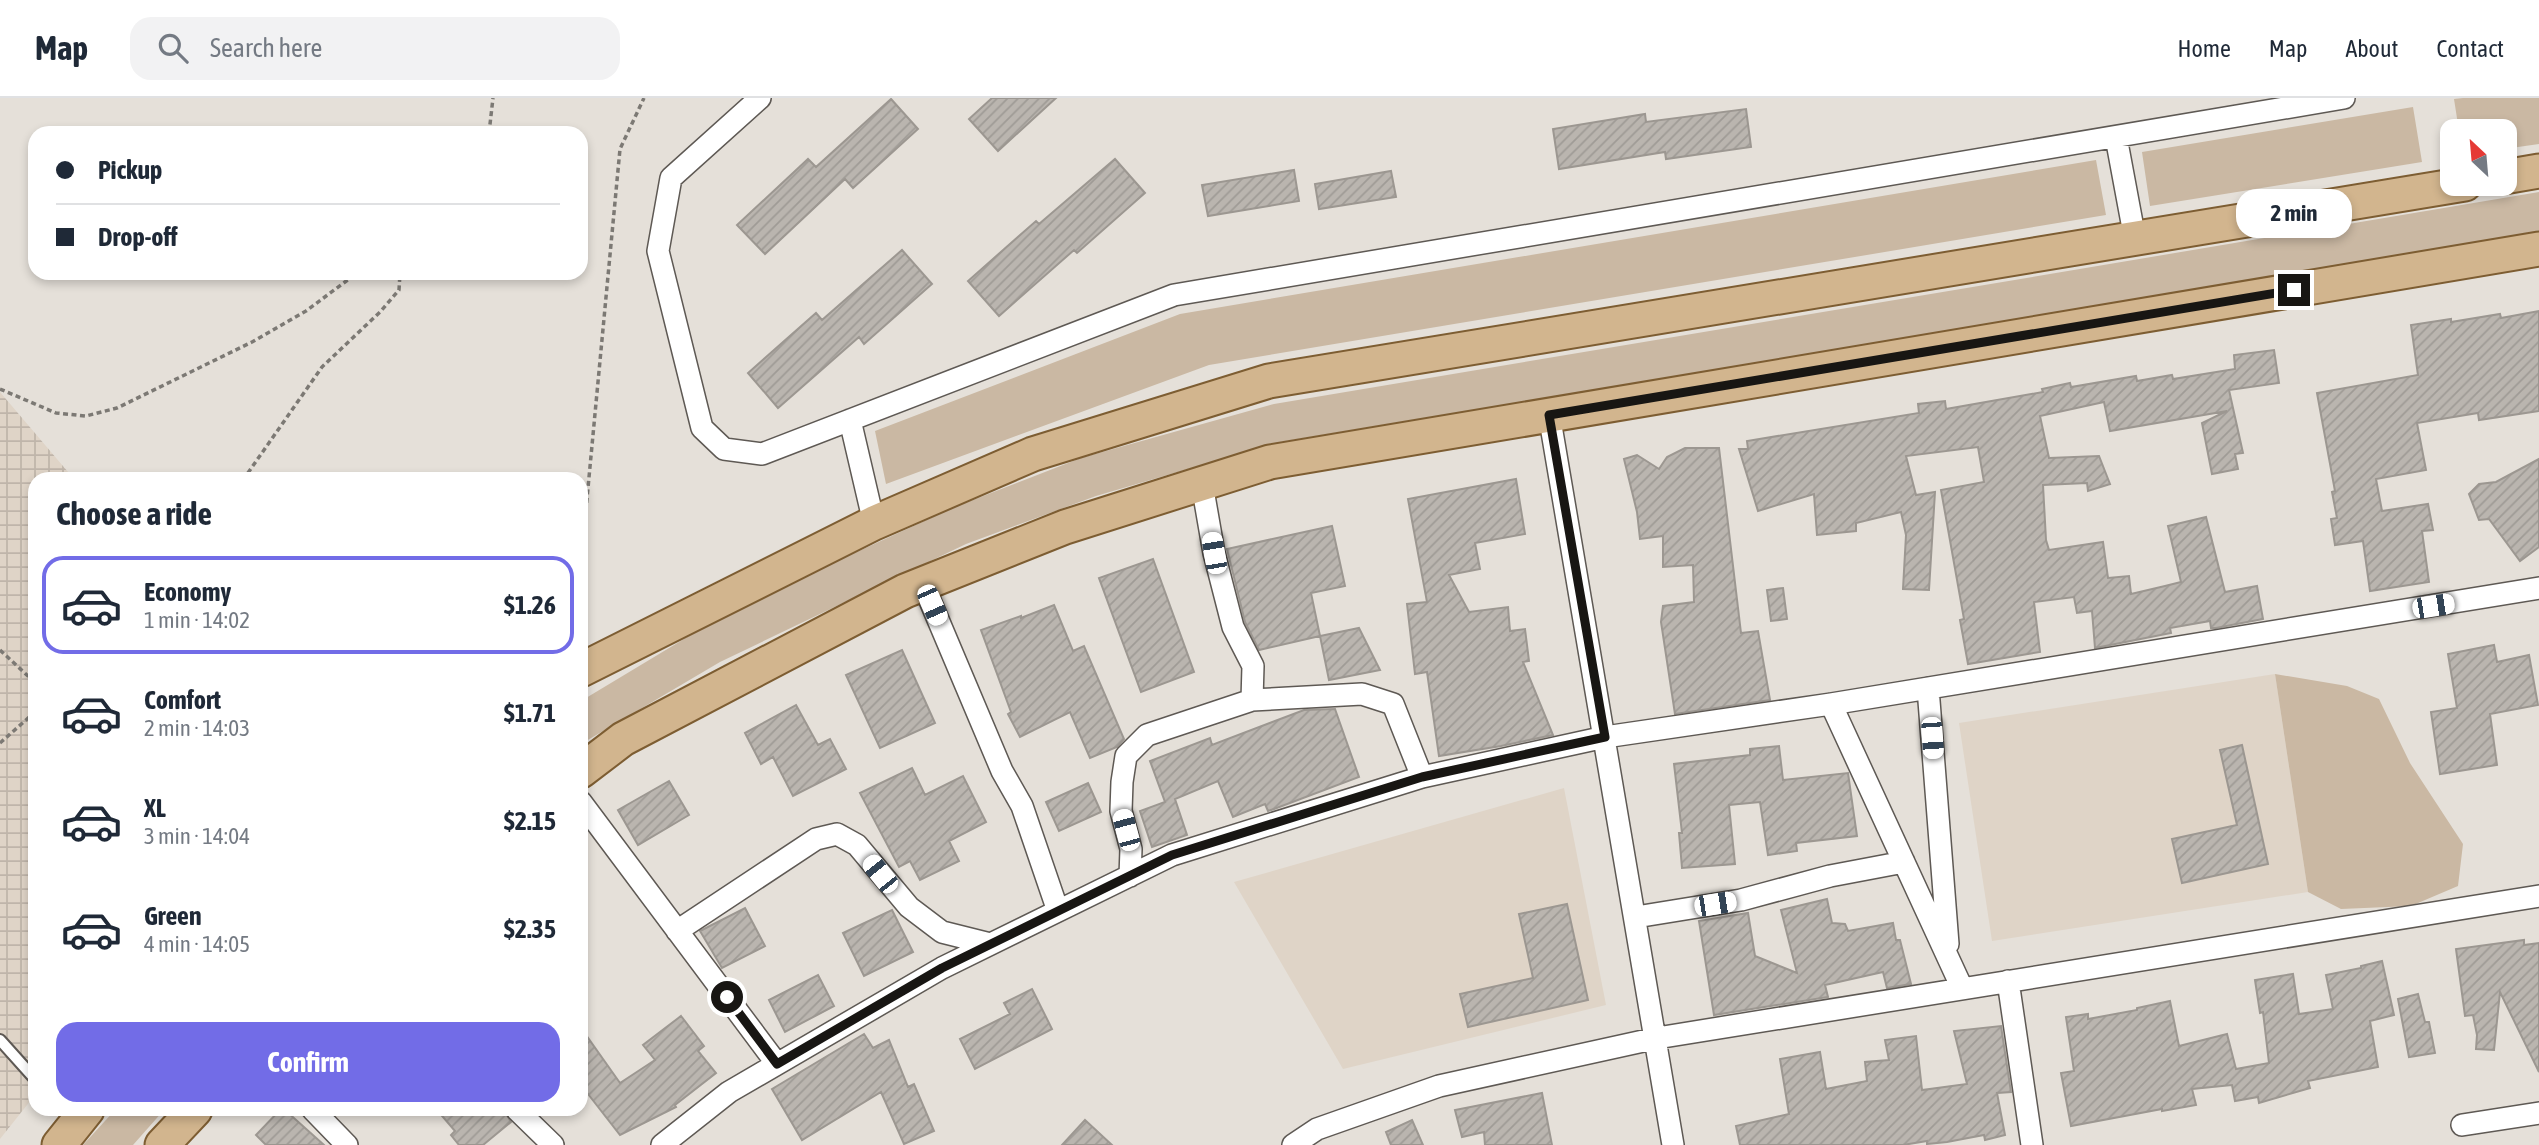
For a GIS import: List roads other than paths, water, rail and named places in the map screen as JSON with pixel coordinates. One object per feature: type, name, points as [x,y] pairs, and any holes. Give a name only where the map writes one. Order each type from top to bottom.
[{"type":"main road","points":[[2517,175],[2539,171]]},
{"type":"main road","points":[[588,666],[874,523],[1034,454],[1269,381],[2440,188]]},
{"type":"main road","points":[[588,766],[623,739],[905,591],[1065,527],[1270,462],[2539,249]]},
{"type":"main road","points":[[162,1145],[189,1116]]},
{"type":"street","points":[[760,98],[671,178],[658,251],[702,428],[724,449],[762,454],[1174,295],[2116,136],[2275,104],[2344,98]]},
{"type":"street","points":[[2116,136],[2134,239]]},
{"type":"street","points":[[1549,415],[1657,1038],[1673,1145]]},
{"type":"street","points":[[850,420],[874,523]]},
{"type":"street","points":[[1202,484],[1214,553],[1233,627],[1253,666],[1252,700]]},
{"type":"street","points":[[923,584],[1002,771],[1022,806],[1058,911]]},
{"type":"street","points":[[662,1145],[729,1092],[942,968],[1172,855],[1422,777],[1605,737],[1831,704],[2539,588]]},
{"type":"street","points":[[1928,688],[1949,960]]},
{"type":"street","points":[[1130,876],[1130,849],[1121,811],[1122,782],[1126,756],[1147,735],[1252,700],[1362,694],[1393,704],[1422,777]]},
{"type":"street","points":[[1831,704],[1962,988]]},
{"type":"street","points":[[588,811],[777,1064]]},
{"type":"street","points":[[677,931],[816,839],[837,834],[856,845],[909,907],[942,932],[990,944]]},
{"type":"street","points":[[1636,917],[1741,900],[1829,876],[1904,862]]},
{"type":"street","points":[[1293,1145],[1317,1129],[1439,1086],[1657,1038],[2539,897]]},
{"type":"street","points":[[2008,981],[2032,1145]]},
{"type":"street","points":[[2462,1125],[2539,1112]]},
{"type":"street","points":[[319,1116],[347,1145]]},
{"type":"street","points":[[523,1116],[553,1145]]},
{"type":"lane","points":[[0,1040],[28,1071]]}]
